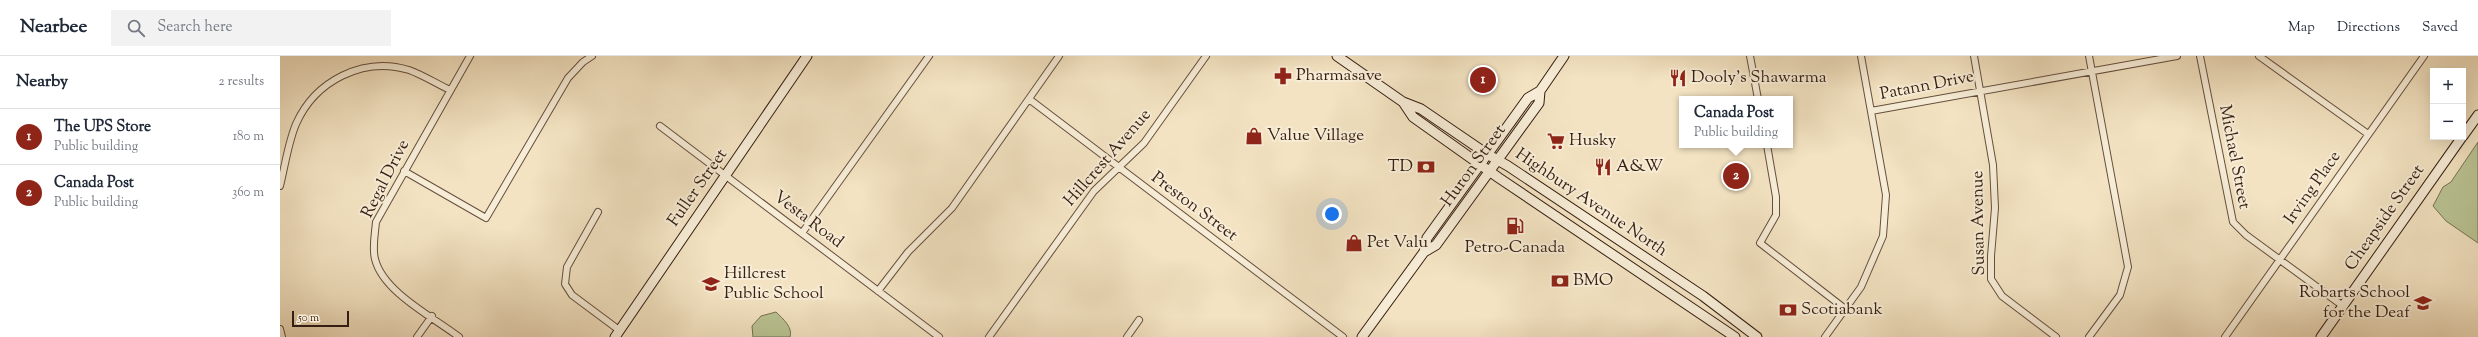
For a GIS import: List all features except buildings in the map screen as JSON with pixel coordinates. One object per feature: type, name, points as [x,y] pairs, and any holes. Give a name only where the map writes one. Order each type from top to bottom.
[{"type":"main road","name":"Fuller Street","points":[[617,334],[807,56]]},
{"type":"main road","name":"Highbury Avenue North","points":[[1337,56],[1403,102],[1421,109],[1703,296],[1757,337]]},
{"type":"main road","name":"Huron Street","points":[[1424,252],[1427,238],[1480,163],[1528,98],[1540,91],[1564,56]]},
{"type":"main road","name":"Huron Street","points":[[1362,337],[1424,252],[1436,245],[1498,160],[1539,102],[1540,91]]},
{"type":"main road","name":"Highbury Avenue North","points":[[1403,102],[1413,117],[1735,337]]},
{"type":"main road","name":"Cheapside Street","points":[[2466,132],[2478,115]]},
{"type":"main road","name":"Cheapside Street","points":[[2321,337],[2460,140]]},
{"type":"street","name":"Regal Drive","points":[[459,337],[432,316],[400,295],[384,278],[375,259],[376,222],[470,56]]},
{"type":"street","points":[[404,171],[486,218],[568,78],[583,62],[592,56]]},
{"type":"street","points":[[802,233],[929,56]]},
{"type":"street","points":[[878,291],[908,252],[952,208],[1059,56]]},
{"type":"street","name":"Hillcrest Avenue","points":[[989,337],[1094,190],[1144,143],[1206,56]]},
{"type":"street","points":[[1750,56],[1757,96]]},
{"type":"street","points":[[1825,337],[1844,308],[1861,287],[1883,236],[1886,196],[1861,56]]},
{"type":"street","name":"Susan Avenue","points":[[1974,56],[1993,164],[1995,208],[1991,256],[1991,278],[2002,296],[2056,337]]},
{"type":"street","points":[[2089,56],[2128,268],[2120,295],[2089,337]]},
{"type":"street","name":"Patann Drive","points":[[1871,111],[1979,90],[2092,72],[2177,56]]},
{"type":"street","name":"Michael Street","points":[[2200,56],[2233,222],[2246,235],[2343,306]]},
{"type":"street","points":[[2259,56],[2368,134]]},
{"type":"street","name":"Irving Place","points":[[2225,337],[2424,56]]},
{"type":"street","points":[[280,186],[295,124],[309,100],[332,80],[359,68],[384,66],[410,70],[450,90]]},
{"type":"street","name":"Preston Street","points":[[1029,99],[1343,337]]},
{"type":"street","name":"Vesta Road","points":[[660,126],[939,337]]},
{"type":"street","points":[[1768,148],[1776,197],[1776,215],[1760,243],[1844,308]]},
{"type":"street","points":[[598,212],[567,267],[565,284],[572,295],[617,334]]},
{"type":"street","points":[[417,337],[432,316]]},
{"type":"street","points":[[1127,337],[1139,320]]},
{"type":"green space","points":[[2478,142],[2478,243],[2446,221],[2433,206],[2443,187],[2451,182]]},
{"type":"green space","points":[[776,312],[789,327],[791,333],[790,337],[753,337],[752,326],[761,316]]},
{"type":"place","name":"Pharmasave","points":[[1283,76]]},
{"type":"place","name":"Dooly's Shawarma","points":[[1678,78]]},
{"type":"place","name":"The UPS Store","points":[[1483,80]]},
{"type":"place","name":"Value Village","points":[[1254,136]]},
{"type":"place","name":"Husky","points":[[1556,141]]},
{"type":"place","name":"TD","points":[[1426,167]]},
{"type":"place","name":"A&W","points":[[1603,167]]},
{"type":"place","name":"Canada Post","points":[[1736,176]]},
{"type":"place","name":"Petro-Canada","points":[[1515,226]]},
{"type":"place","name":"Pet Valu","points":[[1354,243]]},
{"type":"place","name":"BMO","points":[[1560,281]]},
{"type":"place","name":"Hillcrest Public School","points":[[711,284]]},
{"type":"place","name":"Robarts School for the Deaf","points":[[2423,303]]},
{"type":"place","name":"Scotiabank","points":[[1788,310]]}]
